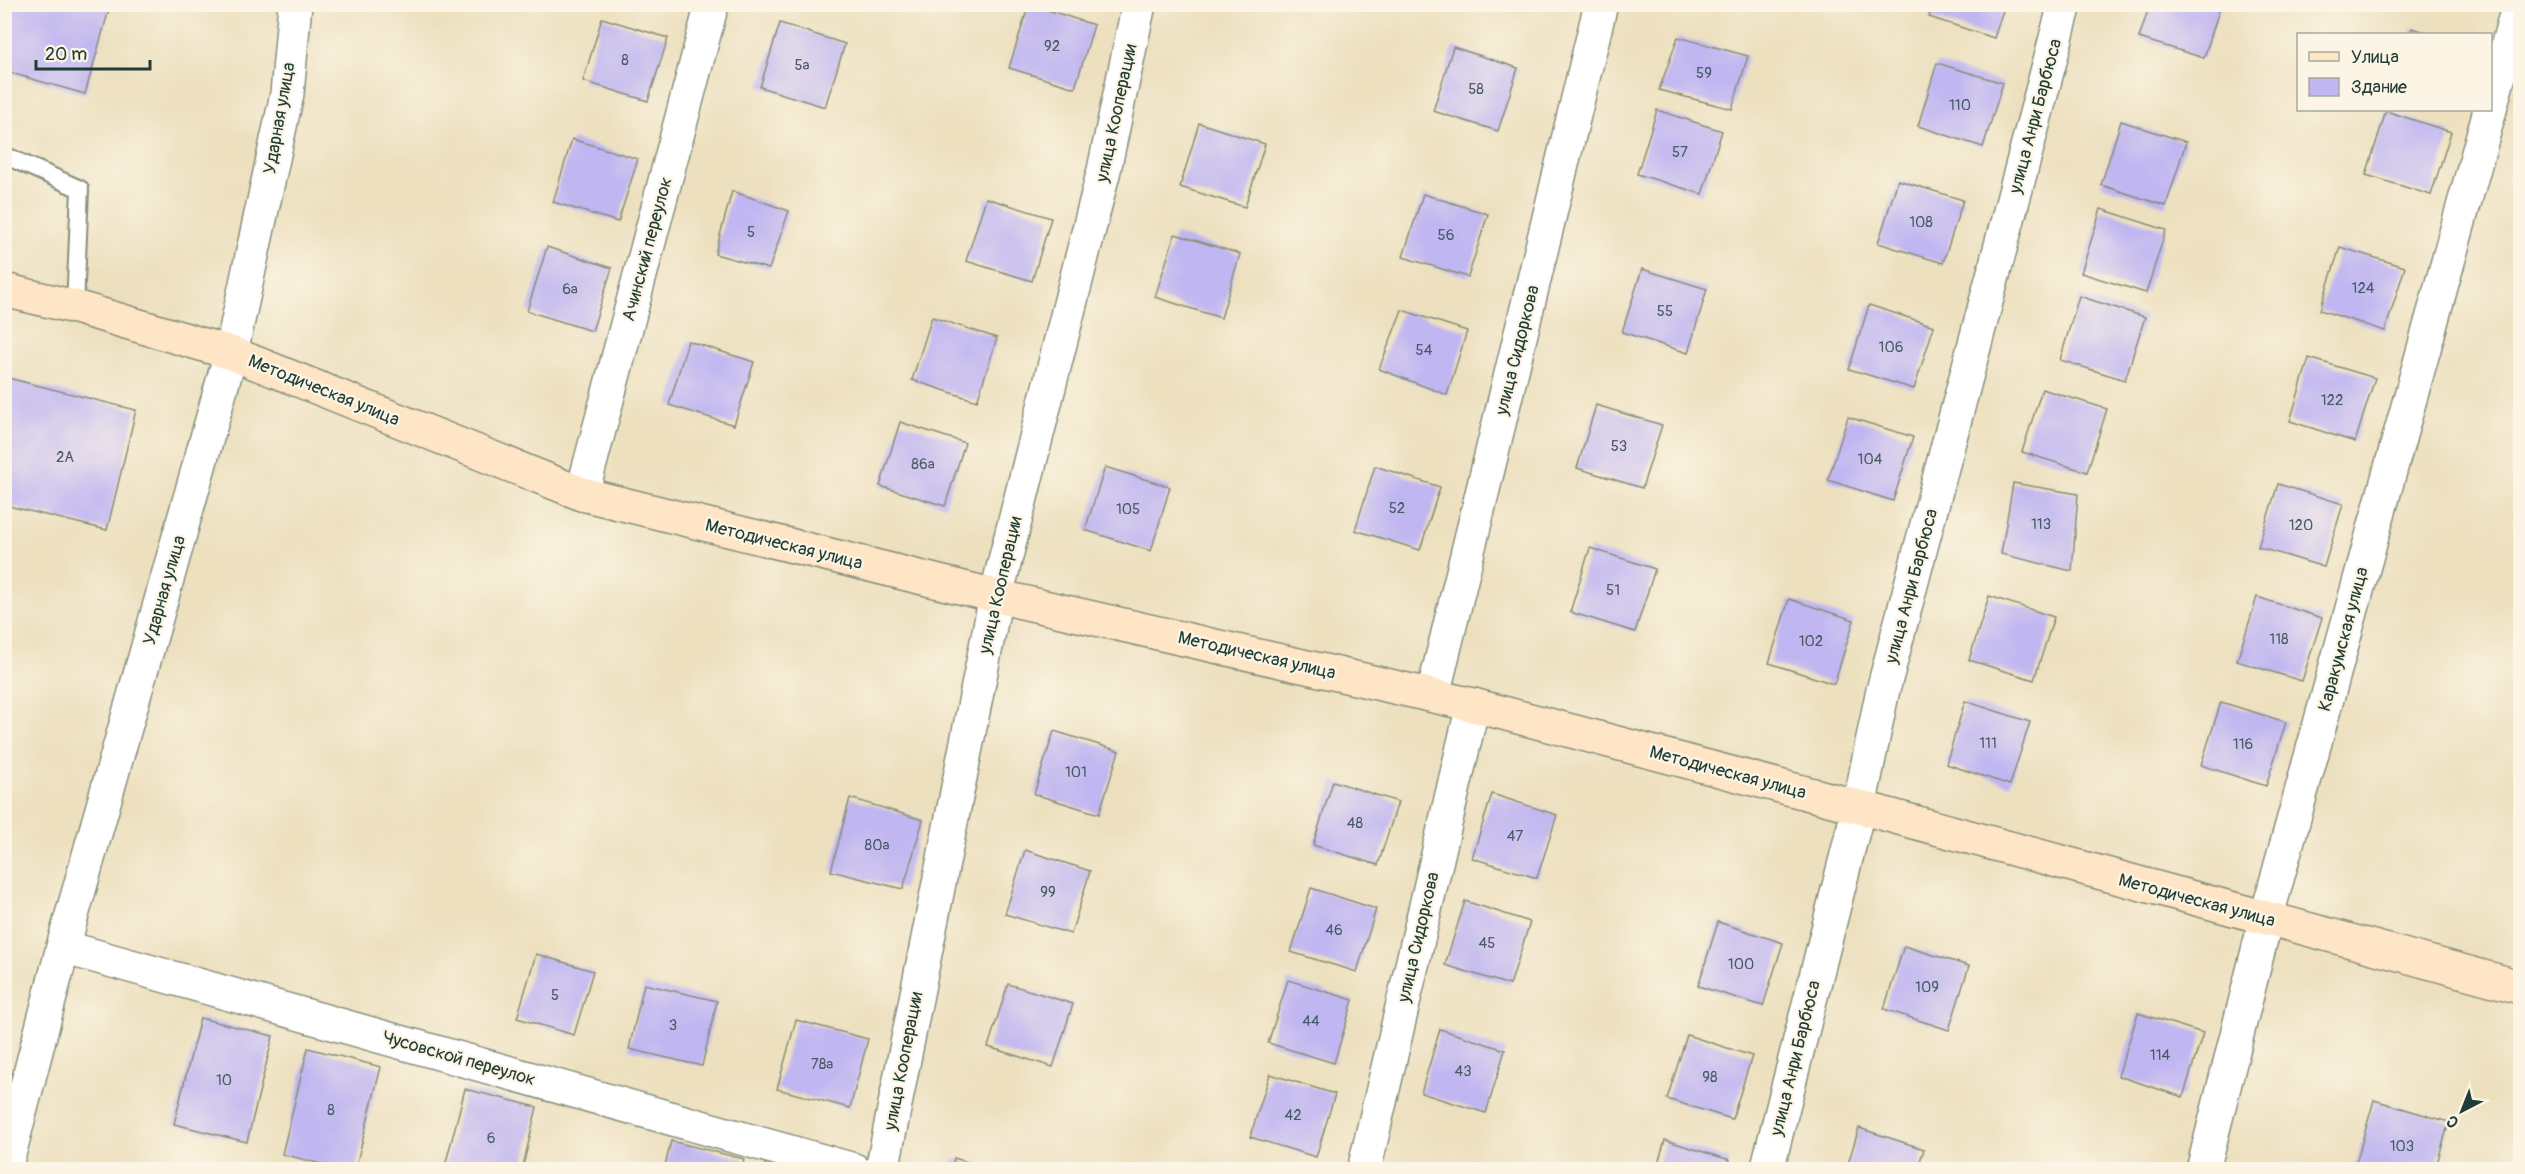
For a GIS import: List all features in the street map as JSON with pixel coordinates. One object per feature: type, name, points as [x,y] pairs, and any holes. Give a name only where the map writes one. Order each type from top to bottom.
[{"type":"main road","name":"Методическая улица","points":[[4,290],[75,307],[231,353],[582,494],[996,596],[1473,705],[1859,807],[2520,987]]},
{"type":"street","name":"Ударная улица","points":[[5,1170],[63,947],[231,353],[287,94],[296,4]]},
{"type":"street","name":"Ачинский переулок","points":[[582,494],[712,4]]},
{"type":"street","name":"улица Кооперации","points":[[882,1170],[996,596],[1104,170],[1139,4]]},
{"type":"street","name":"улица Сидоркова","points":[[1433,695],[1601,4]]},
{"type":"street","name":"улица Анри Барбюса","points":[[1767,1170],[1859,807],[1882,694],[2065,4]]},
{"type":"street","name":"Каракумская улица","points":[[2492,102],[2519,4]]},
{"type":"street","name":"Каракумская улица","points":[[2203,1170],[2266,919],[2489,111]]},
{"type":"street","name":"улица Сидоркова","points":[[1364,1170],[1473,705]]},
{"type":"street","name":"Чусовской переулок","points":[[63,947],[854,1170]]},
{"type":"lane","points":[[4,155],[80,189],[75,307]]},
{"type":"building","points":[[4,4],[110,6],[85,94],[4,71]]},
{"type":"building","points":[[1029,4],[1094,25],[1075,88],[1009,68]]},
{"type":"building","points":[[1933,4],[2005,4],[1994,38],[1929,17]]},
{"type":"building","points":[[2150,4],[2221,4],[2204,58],[2139,38]]},
{"type":"building","points":[[602,18],[668,38],[648,101],[583,81]]},
{"type":"building","points":[[780,23],[845,44],[825,107],[760,87]]},
{"type":"building","points":[[2412,28],[2429,33],[2410,33]]},
{"type":"building","points":[[1678,37],[1748,56],[1732,109],[1659,90]]},
{"type":"building","points":[[1453,47],[1518,68],[1498,131],[1433,111]]},
{"type":"building","points":[[1937,63],[2003,83],[1983,147],[1918,126]]},
{"type":"building","points":[[1657,110],[1722,131],[1702,194],[1637,174]]},
{"type":"building","points":[[2386,111],[2451,132],[2431,195],[2366,175]]},
{"type":"building","points":[[2121,121],[2186,142],[2166,206],[2101,185]]},
{"type":"building","points":[[1199,123],[1265,144],[1245,207],[1180,187]]},
{"type":"building","points":[[572,139],[638,159],[618,222],[553,202]]},
{"type":"building","points":[[1898,180],[1963,200],[1943,263],[1878,243]]},
{"type":"building","points":[[732,191],[789,211],[769,269],[715,254]]},
{"type":"building","points":[[1423,194],[1488,214],[1468,277],[1403,257]]},
{"type":"building","points":[[986,198],[1051,218],[1032,281],[966,261]]},
{"type":"building","points":[[2101,209],[2166,230],[2146,293],[2081,273]]},
{"type":"building","points":[[1175,234],[1240,254],[1221,318],[1155,297]]},
{"type":"building","points":[[547,247],[612,268],[592,331],[527,311]]},
{"type":"building","points":[[2340,247],[2405,267],[2385,331],[2320,310]]},
{"type":"building","points":[[1642,269],[1707,289],[1688,353],[1622,332]]},
{"type":"building","points":[[2079,296],[2145,317],[2125,380],[2060,360]]},
{"type":"building","points":[[1869,305],[1934,326],[1914,389],[1849,369]]},
{"type":"building","points":[[1402,310],[1467,331],[1447,395],[1379,369]]},
{"type":"building","points":[[932,317],[997,338],[977,401],[912,380]]},
{"type":"building","points":[[688,341],[754,362],[734,425],[669,405]]},
{"type":"building","points":[[2309,358],[2375,378],[2355,442],[2290,421]]},
{"type":"building","points":[[4,377],[136,410],[107,530],[4,505]]},
{"type":"building","points":[[2042,389],[2107,409],[2087,472],[2022,452]]},
{"type":"building","points":[[1596,405],[1662,425],[1642,488],[1577,468]]},
{"type":"building","points":[[1848,417],[1913,437],[1893,501],[1828,480]]},
{"type":"building","points":[[900,422],[965,443],[945,506],[880,486]]},
{"type":"building","points":[[1375,466],[1440,487],[1420,550],[1355,530]]},
{"type":"building","points":[[1105,467],[1170,487],[1151,551],[1085,530]]},
{"type":"building","points":[[2013,483],[2078,494],[2072,571],[2001,554]]},
{"type":"building","points":[[2278,484],[2343,504],[2324,567],[2258,547]]},
{"type":"building","points":[[1590,548],[1655,569],[1635,632],[1570,612]]},
{"type":"building","points":[[1989,596],[2054,617],[2034,680],[1969,660]]},
{"type":"building","points":[[2257,597],[2322,618],[2302,681],[2237,661]]},
{"type":"building","points":[[1789,599],[1854,620],[1834,684],[1769,663]]},
{"type":"building","points":[[1965,701],[2030,722],[2010,785],[1946,764]]},
{"type":"building","points":[[2221,702],[2286,722],[2266,786],[2201,765]]},
{"type":"building","points":[[1054,731],[1119,751],[1099,814],[1034,794]]},
{"type":"building","points":[[1333,781],[1398,802],[1378,865],[1313,845]]},
{"type":"building","points":[[1492,794],[1557,815],[1537,878],[1472,858]]},
{"type":"building","points":[[850,798],[923,820],[903,889],[831,871]]},
{"type":"building","points":[[1025,850],[1090,871],[1071,934],[1005,914]]},
{"type":"building","points":[[1311,888],[1376,909],[1357,972],[1291,952]]},
{"type":"building","points":[[1465,901],[1530,922],[1510,985],[1445,965]]},
{"type":"building","points":[[1718,922],[1783,943],[1763,1006],[1698,986]]},
{"type":"building","points":[[1904,946],[1969,966],[1949,1030],[1884,1009]]},
{"type":"building","points":[[536,954],[593,971],[574,1035],[517,1018]]},
{"type":"building","points":[[1288,980],[1353,1000],[1334,1063],[1268,1043]]},
{"type":"building","points":[[644,984],[717,1001],[702,1066],[629,1049]]},
{"type":"building","points":[[1008,984],[1073,1004],[1053,1067],[988,1047]]},
{"type":"building","points":[[2138,1013],[2203,1033],[2183,1097],[2118,1076]]},
{"type":"building","points":[[200,1018],[273,1036],[247,1142],[174,1124]]},
{"type":"building","points":[[796,1020],[868,1039],[850,1108],[777,1089]]},
{"type":"building","points":[[1440,1029],[1505,1050],[1486,1113],[1421,1093]]},
{"type":"building","points":[[1687,1035],[1752,1056],[1732,1119],[1667,1099]]},
{"type":"building","points":[[308,1048],[381,1067],[355,1170],[345,1170],[282,1154]]},
{"type":"building","points":[[1270,1074],[1335,1094],[1316,1157],[1250,1137]]},
{"type":"building","points":[[465,1089],[537,1107],[522,1170],[444,1170]]},
{"type":"building","points":[[2374,1100],[2449,1122],[2435,1170],[2354,1170]]},
{"type":"building","points":[[1859,1128],[1924,1149],[1917,1170],[1846,1170]]},
{"type":"building","points":[[1665,1140],[1730,1160],[1727,1170],[1656,1170]]},
{"type":"building","points":[[671,1141],[744,1159],[742,1170],[664,1170]]},
{"type":"building","points":[[954,1158],[990,1169],[990,1170],[951,1170]]},
{"type":"building","points":[[765,1163],[787,1169],[787,1170],[764,1170]]}]
